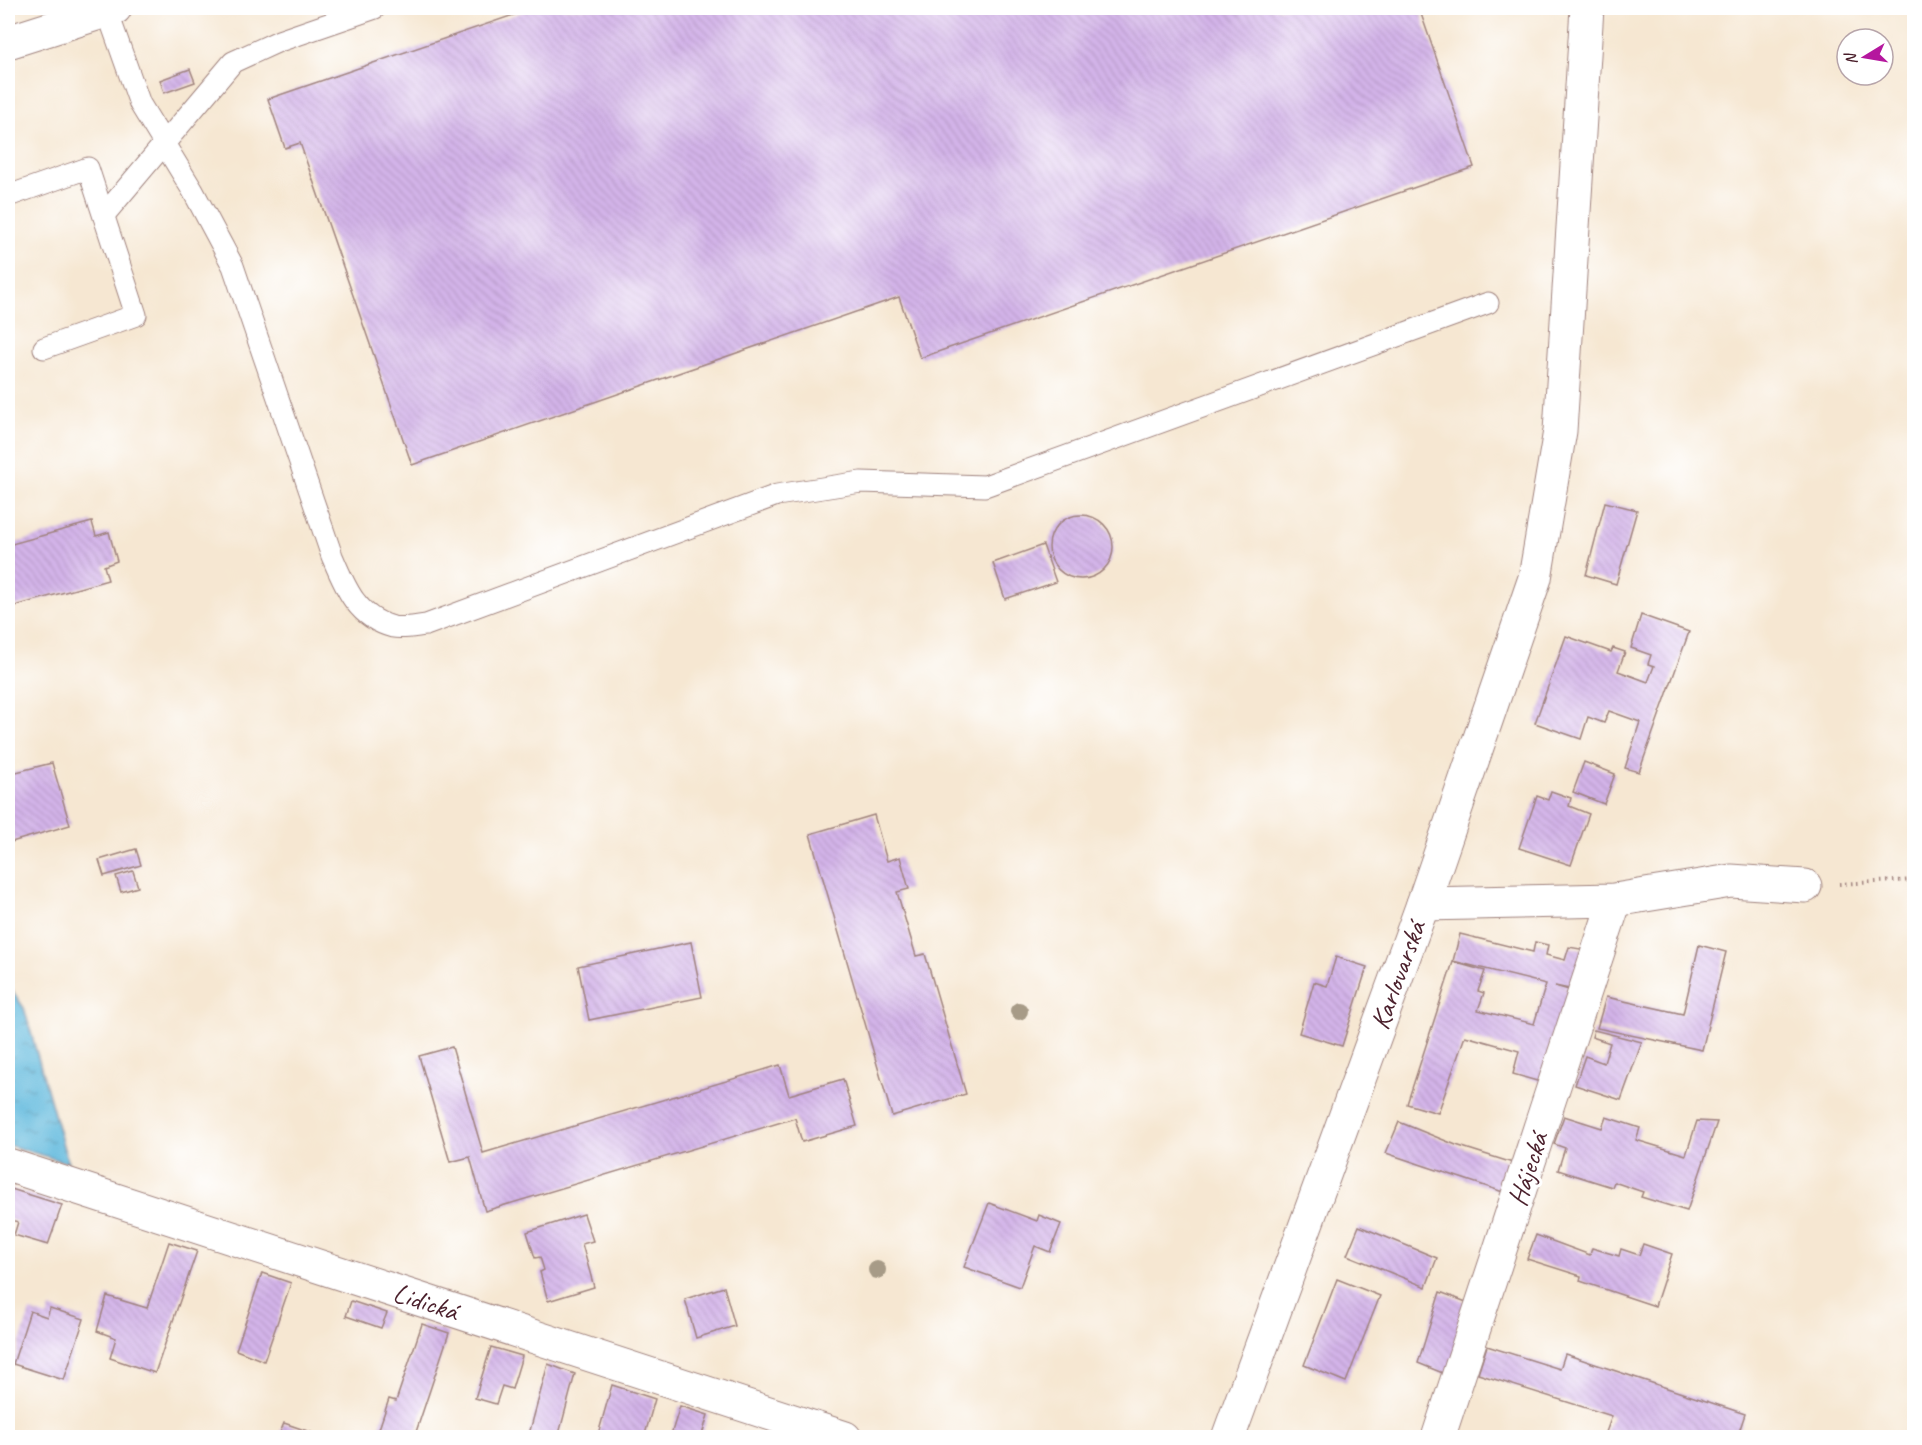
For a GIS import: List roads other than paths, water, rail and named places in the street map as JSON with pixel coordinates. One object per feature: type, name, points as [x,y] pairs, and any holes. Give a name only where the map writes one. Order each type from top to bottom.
[{"type":"street","points":[[8,42],[109,8]]},
{"type":"street","name":"Karlovarská","points":[[1228,1437],[1423,904],[1535,578],[1549,508],[1560,431],[1570,305],[1587,8]]},
{"type":"street","points":[[1423,904],[1615,900],[1731,881],[1806,886]]},
{"type":"street","name":"Hájecká","points":[[1438,1437],[1615,900]]},
{"type":"street","name":"Lidická","points":[[8,1165],[845,1437]]},
{"type":"lane","points":[[109,8],[140,104],[233,266],[328,545],[349,596],[371,618],[395,628],[426,625],[777,495],[861,482],[986,486],[1488,303]]},
{"type":"lane","points":[[104,215],[233,62],[279,41],[375,8]]},
{"type":"lane","points":[[8,196],[88,168],[136,315],[44,348]]},
{"type":"water","points":[[8,988],[24,1008],[68,1163],[8,1145]]}]
